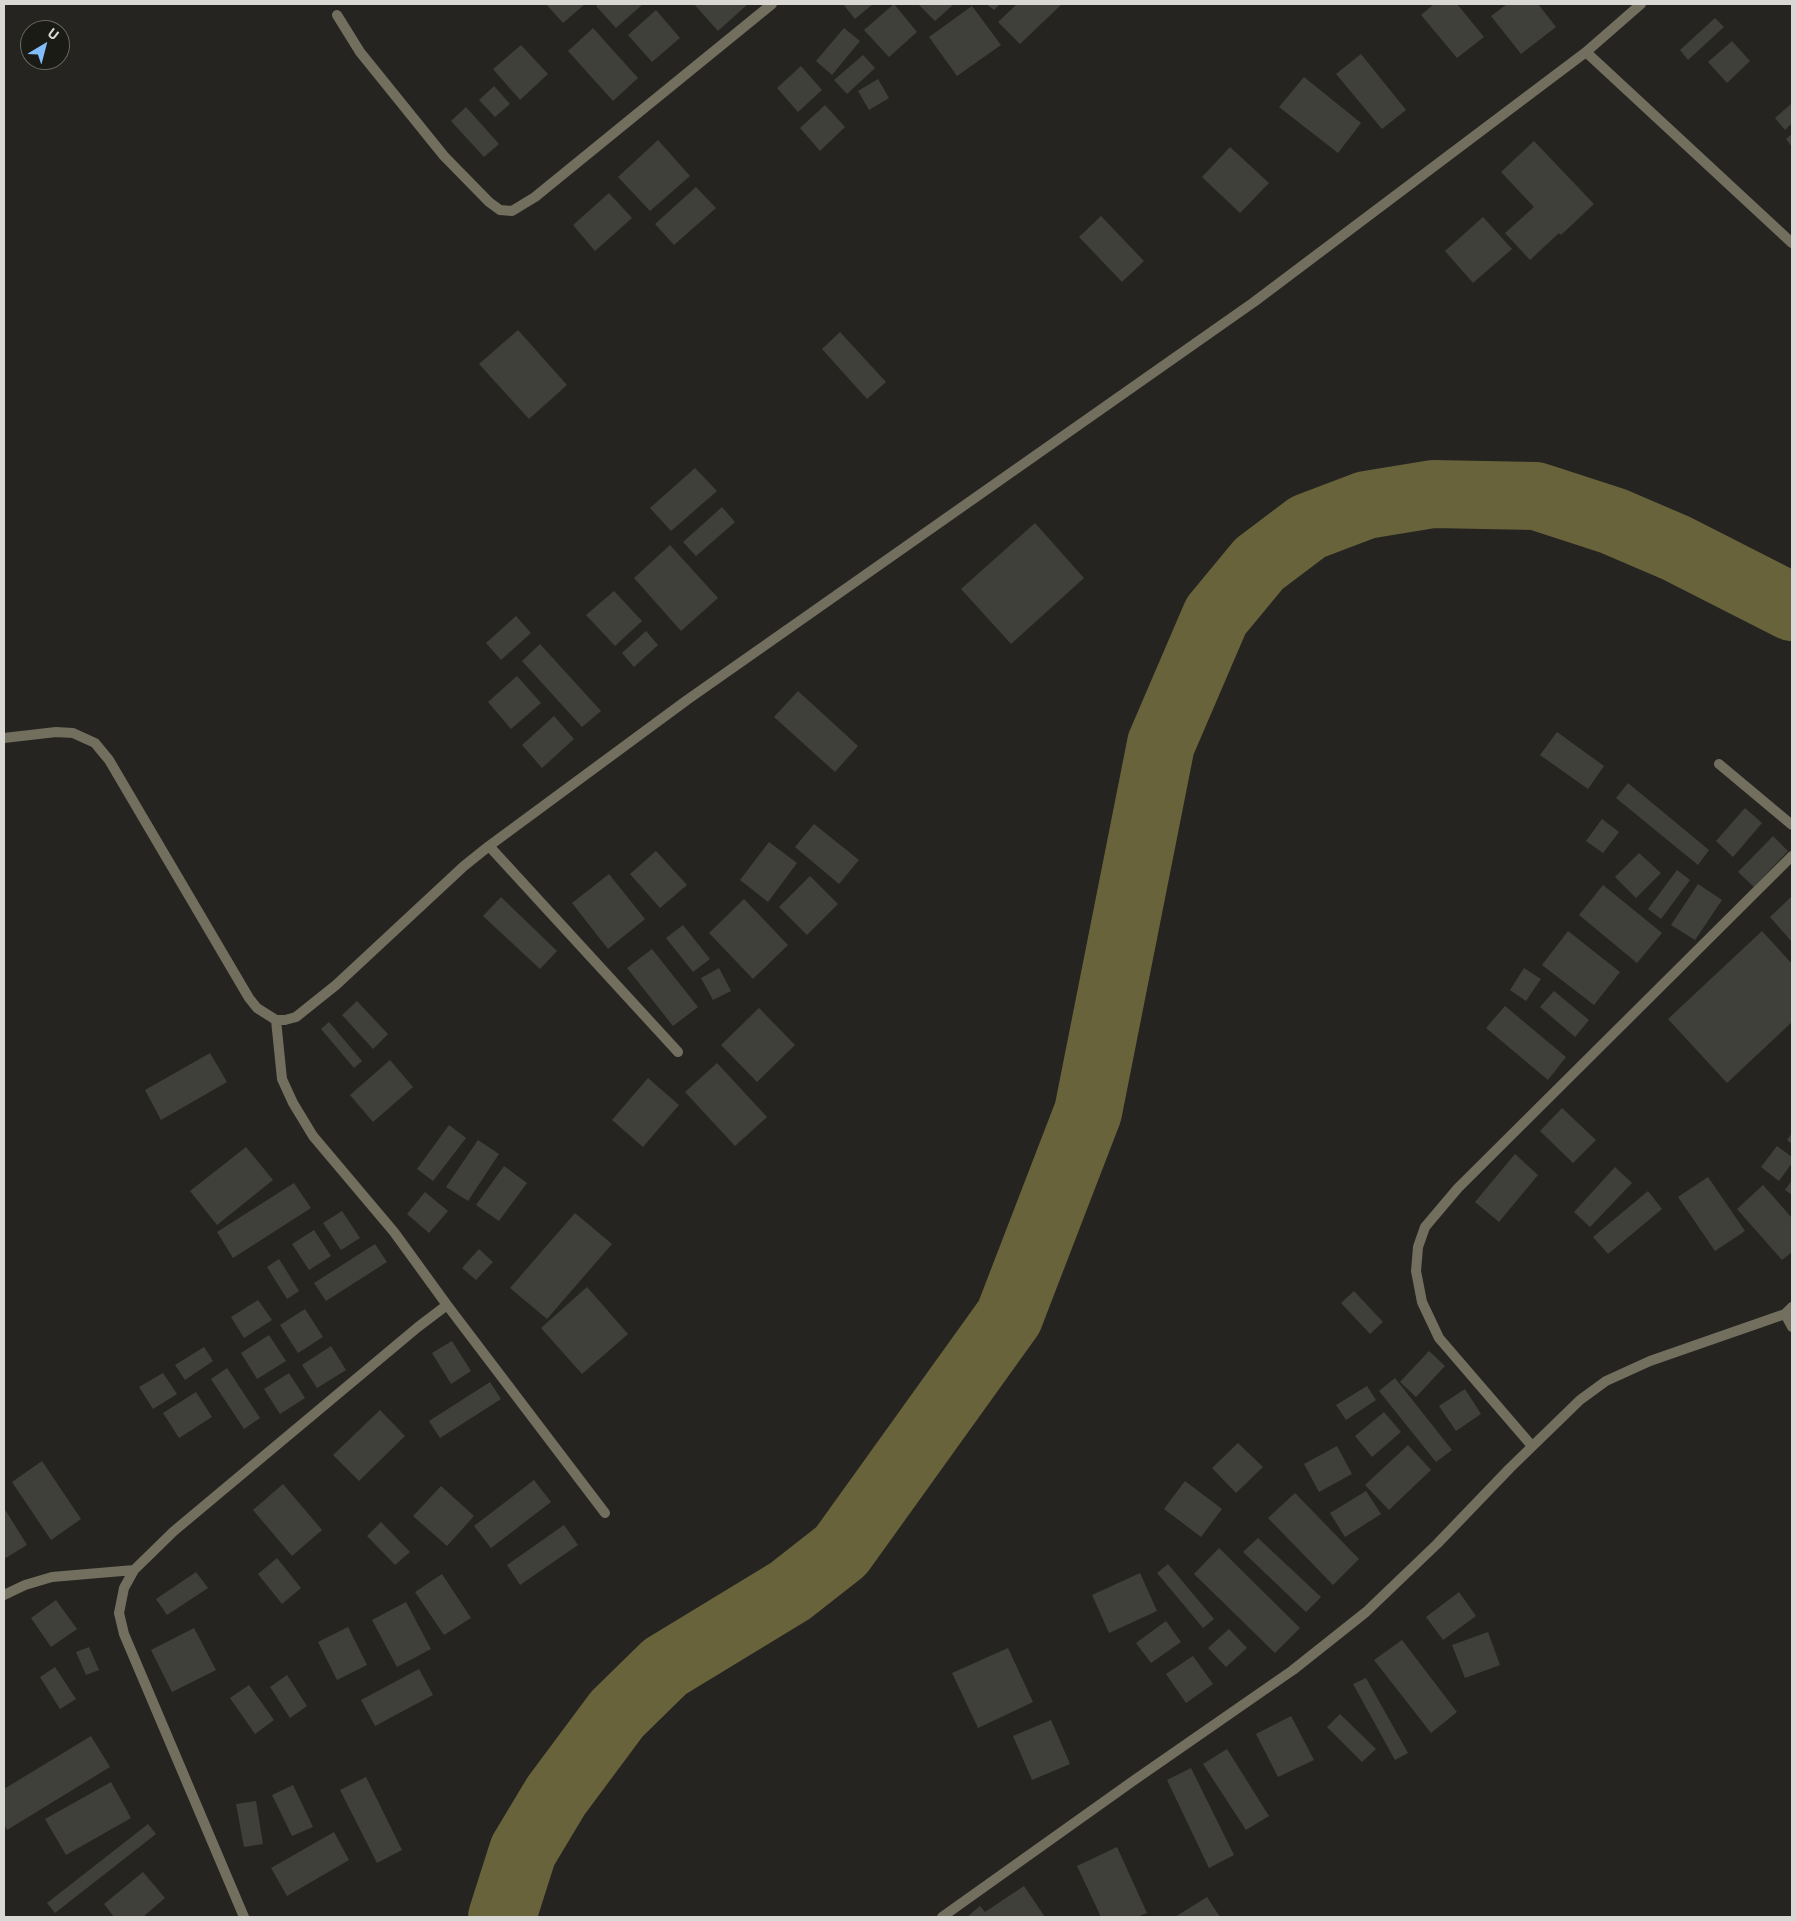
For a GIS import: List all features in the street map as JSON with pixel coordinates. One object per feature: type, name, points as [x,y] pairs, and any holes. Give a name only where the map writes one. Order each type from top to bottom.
[{"type":"street","points":[[337,16],[360,52],[444,156],[489,202],[500,210],[512,211],[542,191],[772,4]]},
{"type":"street","points":[[4,738],[56,732],[73,734],[94,743],[109,760],[249,998],[257,1008],[276,1020],[296,1017],[312,1006],[464,866],[489,846],[688,700],[1254,302],[1586,52],[1641,4]]},
{"type":"street","points":[[1586,52],[1792,243]]},
{"type":"street","points":[[1719,764],[1792,825]]},
{"type":"street","points":[[489,846],[678,1052]]},
{"type":"street","points":[[1532,1446],[1439,1338],[1422,1302],[1416,1271],[1418,1247],[1425,1227],[1458,1188],[1792,856]]},
{"type":"street","points":[[276,1020],[282,1079],[313,1136],[394,1232],[605,1514]]},
{"type":"street","points":[[244,1917],[124,1634],[119,1613],[124,1588],[134,1570],[174,1531],[418,1327],[447,1305]]},
{"type":"street","points":[[942,1917],[1300,1664],[1366,1612],[1532,1446],[1580,1400],[1606,1381],[1650,1361],[1788,1311],[1792,1327]]},
{"type":"street","points":[[4,1595],[25,1585],[52,1577],[134,1570]]},
{"type":"building","points":[[546,4],[585,4],[563,23]]},
{"type":"building","points":[[599,4],[643,4],[616,28],[596,6]]},
{"type":"building","points":[[694,4],[748,4],[718,31]]},
{"type":"building","points":[[843,4],[873,4],[855,19]]},
{"type":"building","points":[[894,4],[917,32],[889,57],[864,30]]},
{"type":"building","points":[[918,4],[954,4],[935,21]]},
{"type":"building","points":[[986,4],[1000,4],[994,10]]},
{"type":"building","points":[[1017,4],[1062,4],[1020,44],[998,22]]},
{"type":"building","points":[[1434,4],[1457,4],[1484,37],[1457,58],[1421,15]]},
{"type":"building","points":[[1507,4],[1538,4],[1556,27],[1521,54],[1491,16]]},
{"type":"building","points":[[972,6],[1001,45],[957,76],[929,37]]},
{"type":"building","points":[[656,10],[680,38],[652,62],[628,35]]},
{"type":"building","points":[[1715,18],[1724,27],[1688,60],[1680,50]]},
{"type":"building","points":[[593,28],[638,78],[613,101],[568,51]]},
{"type":"building","points":[[844,28],[860,41],[832,75],[816,61]]},
{"type":"building","points":[[1732,41],[1750,61],[1727,83],[1708,62]]},
{"type":"building","points":[[521,45],[548,74],[520,100],[493,69]]},
{"type":"building","points":[[1361,54],[1406,110],[1382,129],[1336,74]]},
{"type":"building","points":[[863,55],[875,68],[847,94],[834,80]]},
{"type":"building","points":[[801,66],[822,90],[798,112],[777,88]]},
{"type":"building","points":[[1304,77],[1361,123],[1338,153],[1279,107]]},
{"type":"building","points":[[878,79],[889,98],[869,110],[858,91]]},
{"type":"building","points":[[494,86],[510,104],[495,117],[479,100]]},
{"type":"building","points":[[1792,103],[1792,123],[1785,130],[1775,118]]},
{"type":"building","points":[[825,105],[845,127],[820,151],[800,128]]},
{"type":"building","points":[[466,107],[499,144],[484,157],[451,121]]},
{"type":"building","points":[[1792,134],[1792,147],[1786,139]]},
{"type":"building","points":[[658,140],[690,176],[650,211],[618,177]]},
{"type":"building","points":[[1534,141],[1594,204],[1561,235],[1559,233],[1530,260],[1505,233],[1534,207],[1501,172]]},
{"type":"building","points":[[1230,147],[1269,183],[1240,213],[1202,177]]},
{"type":"building","points":[[696,187],[716,208],[674,245],[655,224]]},
{"type":"building","points":[[609,193],[632,218],[595,251],[573,225]]},
{"type":"building","points":[[1101,216],[1144,261],[1122,282],[1079,237]]},
{"type":"building","points":[[1483,217],[1512,249],[1473,283],[1445,251]]},
{"type":"building","points":[[518,330],[567,385],[529,419],[479,364]]},
{"type":"building","points":[[840,332],[886,382],[867,399],[822,349]]},
{"type":"building","points":[[695,468],[717,491],[671,531],[650,508]]},
{"type":"building","points":[[722,507],[735,522],[696,556],[683,542]]},
{"type":"building","points":[[1035,523],[1084,578],[1011,644],[961,589]]},
{"type":"building","points":[[670,545],[718,598],[681,631],[634,578]]},
{"type":"building","points":[[614,591],[642,621],[615,646],[586,615]]},
{"type":"building","points":[[516,616],[531,633],[501,660],[486,643]]},
{"type":"building","points":[[646,631],[658,645],[634,667],[622,653]]},
{"type":"building","points":[[540,644],[601,711],[582,727],[522,661]]},
{"type":"building","points":[[517,676],[541,703],[511,729],[488,702]]},
{"type":"building","points":[[798,691],[858,746],[835,772],[774,717]]},
{"type":"building","points":[[554,716],[574,739],[542,768],[522,745]]},
{"type":"building","points":[[1557,732],[1604,766],[1588,789],[1540,755]]},
{"type":"building","points":[[1628,783],[1709,850],[1698,865],[1616,798]]},
{"type":"building","points":[[1745,808],[1762,823],[1733,857],[1716,841]]},
{"type":"building","points":[[1602,819],[1619,832],[1603,853],[1586,841]]},
{"type":"building","points":[[814,824],[859,860],[839,884],[795,847]]},
{"type":"building","points":[[1773,836],[1788,851],[1754,887],[1738,872]]},
{"type":"building","points":[[769,842],[797,863],[768,902],[740,880]]},
{"type":"building","points":[[656,851],[687,885],[660,908],[630,874]]},
{"type":"building","points":[[1639,853],[1661,873],[1636,898],[1615,877]]},
{"type":"building","points":[[1677,870],[1690,880],[1661,919],[1648,909]]},
{"type":"building","points":[[609,874],[645,919],[608,949],[572,903]]},
{"type":"building","points":[[810,876],[838,904],[807,935],[779,907]]},
{"type":"building","points":[[1698,884],[1722,900],[1695,940],[1671,925]]},
{"type":"building","points":[[1603,885],[1662,933],[1637,963],[1579,915]]},
{"type":"building","points":[[501,897],[557,951],[540,969],[483,916]]},
{"type":"building","points":[[1792,898],[1792,942],[1770,917]]},
{"type":"building","points":[[744,899],[788,945],[753,979],[709,933]]},
{"type":"building","points":[[683,925],[710,959],[693,972],[666,938]]},
{"type":"building","points":[[1568,931],[1620,972],[1594,1005],[1542,965]]},
{"type":"building","points":[[1762,931],[1792,964],[1792,1022],[1727,1083],[1668,1019]]},
{"type":"building","points":[[652,949],[698,1007],[673,1026],[627,968]]},
{"type":"building","points":[[719,968],[731,991],[713,1000],[701,978]]},
{"type":"building","points":[[1524,968],[1541,979],[1526,1001],[1510,990]]},
{"type":"building","points":[[1554,991],[1589,1020],[1575,1037],[1540,1007]]},
{"type":"building","points":[[357,1001],[388,1034],[373,1049],[342,1015]]},
{"type":"building","points":[[1505,1006],[1566,1057],[1548,1080],[1486,1028]]},
{"type":"building","points":[[759,1008],[795,1045],[757,1082],[721,1045]]},
{"type":"building","points":[[329,1022],[362,1061],[354,1068],[321,1029]]},
{"type":"building","points":[[210,1053],[227,1082],[161,1120],[145,1090]]},
{"type":"building","points":[[390,1060],[413,1087],[373,1122],[350,1095]]},
{"type":"building","points":[[717,1063],[767,1117],[735,1146],[685,1092]]},
{"type":"building","points":[[648,1078],[679,1105],[643,1147],[612,1120]]},
{"type":"building","points":[[1562,1108],[1596,1140],[1573,1163],[1540,1131]]},
{"type":"building","points":[[449,1125],[466,1138],[433,1181],[417,1169]]},
{"type":"building","points":[[1792,1133],[1792,1144],[1787,1140]]},
{"type":"building","points":[[478,1140],[499,1154],[468,1201],[446,1187]]},
{"type":"building","points":[[1777,1146],[1792,1157],[1792,1163],[1779,1181],[1761,1167]]},
{"type":"building","points":[[246,1147],[273,1180],[217,1225],[190,1191]]},
{"type":"building","points":[[1515,1154],[1538,1175],[1499,1222],[1475,1202]]},
{"type":"building","points":[[504,1166],[527,1183],[499,1221],[476,1205]]},
{"type":"building","points":[[1615,1167],[1632,1183],[1590,1227],[1574,1212]]},
{"type":"building","points":[[1708,1177],[1745,1231],[1715,1251],[1678,1197]]},
{"type":"building","points":[[1792,1180],[1792,1195],[1785,1190]]},
{"type":"building","points":[[294,1183],[311,1208],[233,1258],[217,1232]]},
{"type":"building","points":[[1763,1185],[1792,1218],[1792,1252],[1782,1260],[1737,1209]]},
{"type":"building","points":[[1648,1191],[1662,1209],[1608,1254],[1593,1237]]},
{"type":"building","points":[[425,1192],[448,1211],[429,1233],[407,1214]]},
{"type":"building","points":[[342,1211],[360,1238],[341,1250],[323,1223]]},
{"type":"building","points":[[575,1213],[612,1244],[547,1319],[510,1288]]},
{"type":"building","points":[[314,1230],[331,1256],[309,1270],[292,1244]]},
{"type":"building","points":[[375,1244],[387,1262],[326,1301],[314,1283]]},
{"type":"building","points":[[479,1249],[493,1262],[476,1280],[462,1268]]},
{"type":"building","points":[[279,1259],[299,1291],[287,1299],[267,1267]]},
{"type":"building","points":[[587,1287],[628,1334],[582,1374],[541,1328]]},
{"type":"building","points":[[1354,1291],[1383,1322],[1370,1334],[1341,1303]]},
{"type":"building","points":[[258,1300],[272,1320],[244,1338],[231,1317]]},
{"type":"building","points":[[305,1309],[323,1337],[298,1353],[280,1325]]},
{"type":"building","points":[[269,1335],[286,1361],[257,1379],[241,1353]]},
{"type":"building","points":[[452,1341],[471,1371],[451,1384],[432,1353]]},
{"type":"building","points":[[331,1346],[346,1370],[317,1388],[302,1365]]},
{"type":"building","points":[[204,1347],[213,1361],[185,1380],[175,1365]]},
{"type":"building","points":[[1429,1351],[1445,1366],[1416,1397],[1400,1382]]},
{"type":"building","points":[[227,1368],[260,1418],[244,1429],[211,1379]]},
{"type":"building","points":[[163,1373],[177,1394],[153,1409],[139,1387]]},
{"type":"building","points":[[289,1373],[305,1398],[280,1414],[264,1389]]},
{"type":"building","points":[[1395,1378],[1452,1450],[1436,1462],[1379,1391]]},
{"type":"building","points":[[490,1382],[501,1399],[440,1438],[429,1421]]},
{"type":"building","points":[[1367,1386],[1376,1400],[1346,1420],[1336,1405]]},
{"type":"building","points":[[1465,1389],[1481,1414],[1456,1431],[1439,1406]]},
{"type":"building","points":[[196,1392],[212,1417],[179,1438],[163,1413]]},
{"type":"building","points":[[380,1410],[405,1436],[359,1481],[333,1455]]},
{"type":"building","points":[[1384,1412],[1401,1432],[1372,1457],[1355,1436]]},
{"type":"building","points":[[1238,1443],[1263,1467],[1236,1493],[1212,1468]]},
{"type":"building","points":[[1408,1445],[1431,1470],[1389,1510],[1365,1485]]},
{"type":"building","points":[[1337,1446],[1352,1474],[1319,1492],[1304,1464]]},
{"type":"building","points":[[42,1461],[81,1519],[51,1540],[12,1482]]},
{"type":"building","points":[[534,1480],[551,1502],[491,1548],[474,1526]]},
{"type":"building","points":[[1185,1481],[1222,1509],[1201,1537],[1164,1509]]},
{"type":"building","points":[[283,1484],[322,1530],[292,1556],[253,1510]]},
{"type":"building","points":[[441,1486],[474,1516],[447,1546],[413,1516]]},
{"type":"building","points":[[1366,1491],[1381,1514],[1345,1537],[1330,1513]]},
{"type":"building","points":[[1295,1493],[1359,1559],[1333,1585],[1268,1518]]},
{"type":"building","points":[[4,1508],[27,1545],[4,1559]]},
{"type":"building","points":[[381,1522],[410,1552],[395,1565],[367,1536]]},
{"type":"building","points":[[564,1525],[578,1545],[520,1585],[507,1565]]},
{"type":"building","points":[[1258,1538],[1321,1597],[1306,1612],[1243,1552]]},
{"type":"building","points":[[1219,1548],[1300,1628],[1275,1653],[1194,1574]]},
{"type":"building","points":[[277,1558],[301,1588],[282,1604],[258,1574]]},
{"type":"building","points":[[1168,1564],[1214,1619],[1203,1628],[1157,1573]]},
{"type":"building","points":[[196,1572],[208,1588],[167,1615],[156,1599]]},
{"type":"building","points":[[1140,1573],[1157,1611],[1109,1633],[1092,1595]]},
{"type":"building","points":[[442,1574],[471,1618],[444,1635],[415,1592]]},
{"type":"building","points":[[1459,1592],[1476,1616],[1443,1640],[1426,1617]]},
{"type":"building","points":[[56,1600],[77,1629],[51,1647],[31,1618]]},
{"type":"building","points":[[406,1602],[431,1649],[397,1667],[372,1620]]},
{"type":"building","points":[[1166,1621],[1181,1642],[1151,1663],[1136,1643]]},
{"type":"building","points":[[348,1627],[367,1665],[337,1680],[318,1642]]},
{"type":"building","points":[[194,1628],[216,1670],[172,1692],[151,1650]]},
{"type":"building","points":[[1229,1629],[1247,1648],[1226,1667],[1208,1648]]},
{"type":"building","points":[[1488,1632],[1500,1665],[1465,1678],[1452,1645]]},
{"type":"building","points":[[1402,1640],[1457,1712],[1431,1733],[1374,1660]]},
{"type":"building","points":[[89,1647],[99,1670],[86,1675],[76,1652]]},
{"type":"building","points":[[1008,1648],[1033,1702],[978,1728],[952,1673]]},
{"type":"building","points":[[1193,1656],[1213,1684],[1186,1703],[1166,1674]]},
{"type":"building","points":[[55,1667],[76,1699],[60,1709],[40,1677]]},
{"type":"building","points":[[419,1669],[433,1695],[375,1726],[361,1700]]},
{"type":"building","points":[[287,1675],[307,1706],[290,1718],[270,1687]]},
{"type":"building","points":[[1366,1678],[1408,1753],[1395,1760],[1353,1684]]},
{"type":"building","points":[[249,1685],[274,1720],[255,1734],[230,1698]]},
{"type":"building","points":[[1340,1714],[1376,1749],[1362,1762],[1327,1727]]},
{"type":"building","points":[[1291,1716],[1314,1760],[1278,1777],[1256,1734]]},
{"type":"building","points":[[1051,1720],[1070,1764],[1032,1780],[1013,1736]]},
{"type":"building","points":[[91,1736],[110,1767],[7,1830],[4,1824],[4,1789]]},
{"type":"building","points":[[1227,1749],[1269,1816],[1246,1830],[1203,1764]]},
{"type":"building","points":[[1191,1768],[1234,1855],[1209,1868],[1167,1780]]},
{"type":"building","points":[[366,1777],[402,1850],[377,1863],[340,1790]]},
{"type":"building","points":[[111,1782],[131,1818],[66,1855],[45,1819]]},
{"type":"building","points":[[293,1785],[313,1827],[292,1836],[272,1795]]},
{"type":"building","points":[[256,1801],[263,1844],[244,1847],[236,1804]]},
{"type":"building","points":[[148,1824],[156,1834],[55,1913],[47,1903]]},
{"type":"building","points":[[334,1832],[349,1860],[287,1896],[271,1868]]},
{"type":"building","points":[[1117,1847],[1147,1913],[1137,1917],[1101,1917],[1077,1866]]},
{"type":"building","points":[[143,1872],[165,1898],[143,1917],[114,1917],[104,1904]]},
{"type":"building","points":[[1024,1886],[1045,1917],[967,1917],[980,1906],[985,1912]]},
{"type":"building","points":[[1207,1897],[1220,1917],[1175,1917]]},
{"type":"waterway","points":[[502,1917],[523,1851],[556,1796],[617,1714],[665,1667],[790,1591],[841,1551],[1009,1317],[1088,1112],[1161,744],[1216,616],[1259,564],[1308,527],[1366,505],[1433,494],[1536,496],[1613,521],[1676,548],[1792,607]]}]
